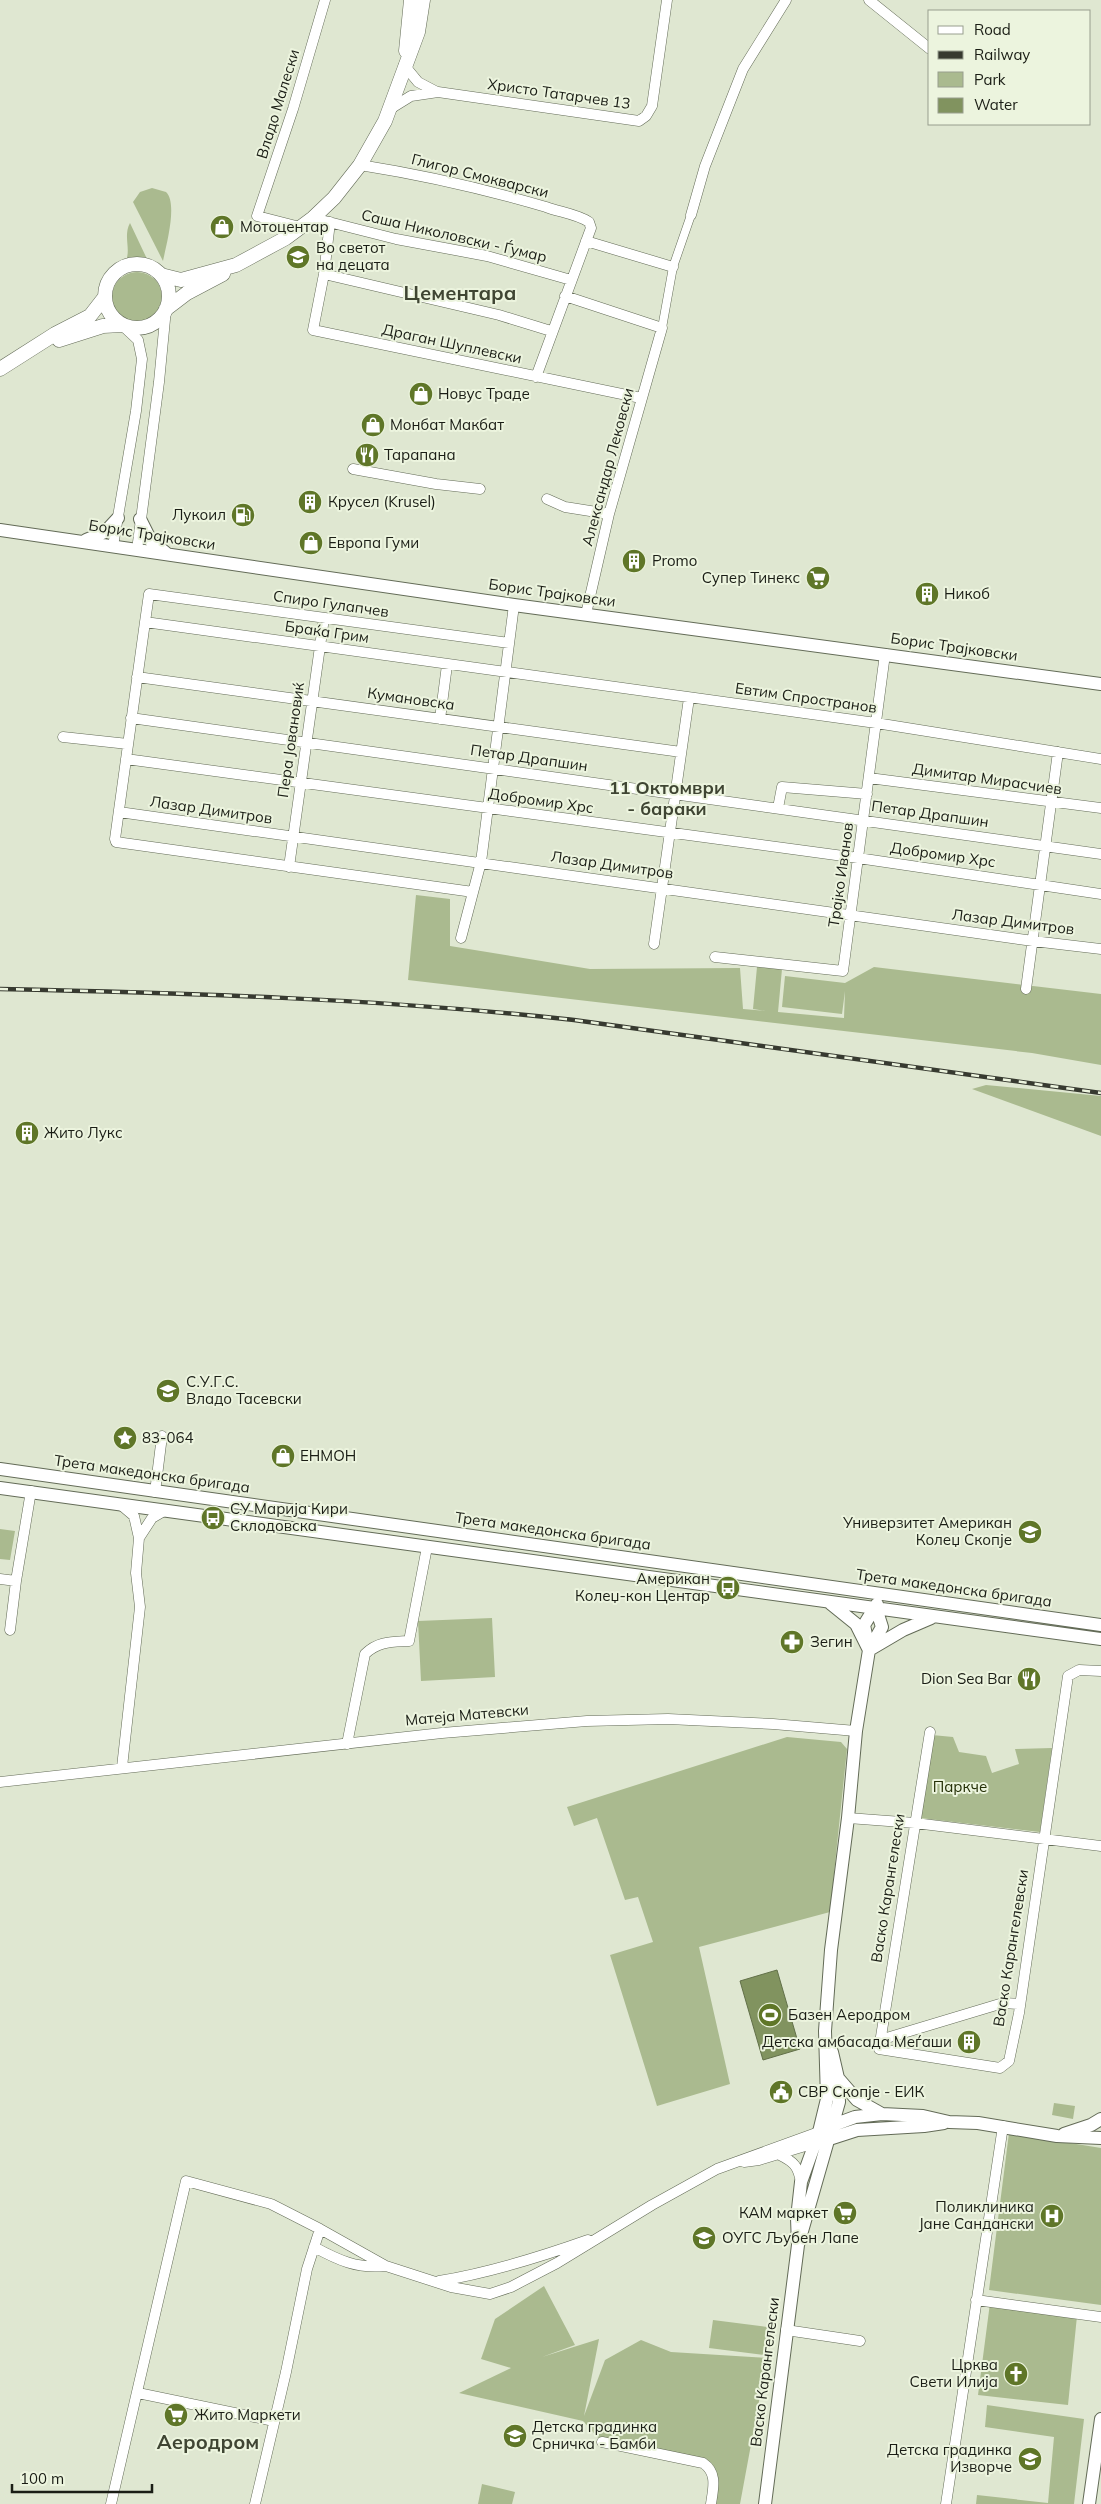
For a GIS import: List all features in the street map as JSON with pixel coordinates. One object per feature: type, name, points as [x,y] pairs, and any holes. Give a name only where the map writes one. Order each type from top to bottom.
[{"type":"main road","points":[[405,63],[411,0]]},
{"type":"main road","points":[[44,343],[104,326],[122,325],[139,328],[150,326],[160,319],[166,309],[176,300],[236,265],[272,247],[313,218],[334,198],[360,165],[390,108],[418,32],[423,0]]},
{"type":"main road","points":[[0,369],[44,343],[55,334],[90,316],[104,298],[109,280],[122,268],[134,264],[146,265],[161,275],[181,280],[236,265]]},
{"type":"main road","points":[[161,275],[168,292],[166,309]]},
{"type":"main road","points":[[104,298],[110,314],[122,325]]},
{"type":"street","name":"Владо Малески","points":[[300,228],[257,216],[293,109],[324,0]]},
{"type":"street","name":"Христо Татарчев 13","points":[[390,108],[412,96],[438,92],[639,121],[646,116],[652,106],[667,0]]},
{"type":"street","points":[[564,296],[662,328],[673,267],[705,166],[743,69],[786,0]]},
{"type":"street","points":[[868,0],[928,46]]},
{"type":"street","name":"Христо Татарчев 13","points":[[405,63],[418,82],[438,92]]},
{"type":"street","name":"Глигор Смокварски","points":[[360,165],[467,186],[586,220],[590,224],[586,241]]},
{"type":"street","name":"Саша Николовски - Ѓумар","points":[[313,218],[396,239],[487,256],[571,280]]},
{"type":"street","points":[[330,222],[324,274],[499,315],[551,330]]},
{"type":"street","points":[[536,377],[551,330],[586,241],[673,267]]},
{"type":"street","name":"Драган Шуплевски","points":[[324,274],[313,330],[641,398]]},
{"type":"street","points":[[136,550],[157,397],[166,309]]},
{"type":"street","points":[[112,546],[136,410],[142,360],[138,340],[122,325]]},
{"type":"street","name":"Александар Лековски","points":[[586,614],[609,514],[662,328]]},
{"type":"street","points":[[353,470],[436,484],[480,489]]},
{"type":"street","points":[[547,499],[565,506],[609,514]]},
{"type":"street","points":[[83,541],[105,532],[118,518]]},
{"type":"street","points":[[140,519],[151,541],[168,555]]},
{"type":"street","name":"Борис Трајковски","points":[[0,530],[514,605],[1101,684]]},
{"type":"street","name":"Спиро Гулапчев","points":[[145,622],[149,594],[509,643]]},
{"type":"street","points":[[461,938],[481,862],[514,605]]},
{"type":"street","name":"Пера Јовановиќ","points":[[289,867],[324,618]]},
{"type":"street","points":[[145,622],[116,842],[474,892]]},
{"type":"street","name":"Браќа Грим","points":[[145,622],[505,673]]},
{"type":"street","name":"Трајко Иванов","points":[[715,958],[843,971],[885,654]]},
{"type":"street","points":[[440,719],[447,665]]},
{"type":"street","name":"Евтим Спространов","points":[[505,673],[876,723],[1101,759]]},
{"type":"street","name":"Кумановска","points":[[137,677],[681,752]]},
{"type":"street","points":[[654,944],[664,888],[689,698]]},
{"type":"street","name":"Петар Драпшин","points":[[132,718],[675,795],[1044,844],[1101,854]]},
{"type":"street","points":[[63,736],[128,744]]},
{"type":"street","points":[[1026,989],[1044,844],[1058,752]]},
{"type":"street","name":"Добромир Хрс","points":[[126,760],[858,858],[1101,894]]},
{"type":"street","name":"Димитар Мирасчиев","points":[[869,778],[1050,803],[1101,808]]},
{"type":"street","points":[[778,808],[782,787],[867,794]]},
{"type":"street","name":"Лазар Димитров","points":[[119,812],[1101,949]]},
{"type":"street","points":[[155,1492],[162,1436]]},
{"type":"street","name":"Трета македонска бригада","points":[[0,1469],[1101,1625]]},
{"type":"street","name":"Трета македонска бригада","points":[[0,1488],[1101,1640]]},
{"type":"street","points":[[10,1630],[31,1492]]},
{"type":"street","points":[[121,1505],[134,1516],[139,1538],[136,1573],[139,1616],[122,1767]]},
{"type":"street","points":[[139,1538],[152,1518],[164,1511]]},
{"type":"street","points":[[347,1744],[365,1654],[372,1647],[385,1642],[409,1641],[427,1547]]},
{"type":"street","points":[[0,1579],[16,1581]]},
{"type":"street","points":[[856,1732],[869,1650],[882,1627],[876,1608],[879,1593]]},
{"type":"street","points":[[830,1604],[856,1624],[869,1650]]},
{"type":"street","points":[[869,1650],[903,1630],[932,1618]]},
{"type":"street","name":"Васко Карангелевски","points":[[880,2045],[1000,2068],[1010,2061],[1068,1676],[1079,1670],[1101,1671]]},
{"type":"street","name":"Матеја Матевски","points":[[0,1782],[442,1733],[626,1719],[773,1724],[856,1732]]},
{"type":"street","name":"Васко Карангелески","points":[[765,2504],[798,2245],[821,2138],[828,2085],[825,2031],[831,1950],[848,1818],[856,1732]]},
{"type":"street","name":"Васко Карангелески","points":[[880,2045],[930,1732]]},
{"type":"street","points":[[848,1818],[915,1823],[1101,1846]]},
{"type":"street","points":[[880,2045],[1003,2003],[1020,2004]]},
{"type":"street","name":"Васко Карангелески","points":[[825,2031],[838,2078],[840,2102],[833,2125]]},
{"type":"street","points":[[838,2078],[856,2100],[882,2114]]},
{"type":"street","points":[[740,2162],[780,2155],[821,2138],[833,2125],[855,2118],[882,2114],[923,2116],[949,2122],[1002,2126],[1057,2136],[1101,2138]]},
{"type":"street","points":[[1057,2136],[1091,2125],[1101,2119]]},
{"type":"street","points":[[111,2504],[186,2181],[272,2204],[386,2266],[435,2282],[476,2292],[495,2294],[557,2264],[717,2169],[740,2162],[756,2154],[857,2130],[924,2126],[949,2122]]},
{"type":"street","points":[[946,2504],[1002,2126]]},
{"type":"street","name":"Васко Карангелески","points":[[798,2245],[797,2218],[801,2182],[821,2138]]},
{"type":"street","points":[[780,2155],[793,2161],[798,2168],[801,2182]]},
{"type":"street","points":[[255,2504],[300,2311],[306,2269],[320,2229]]},
{"type":"street","points":[[435,2282],[462,2277],[551,2253],[609,2232]]},
{"type":"street","points":[[314,2247],[344,2263],[360,2267],[386,2266]]},
{"type":"street","points":[[976,2300],[1101,2318]]},
{"type":"street","points":[[786,2330],[860,2341]]},
{"type":"street","points":[[138,2393],[274,2421]]},
{"type":"street","points":[[1089,2504],[1101,2420]]},
{"type":"street","points":[[602,2442],[704,2463],[712,2471],[714,2477],[711,2504]]},
{"type":"green space","points":[[152,188],[166,192],[171,205],[170,225],[163,261],[133,202],[140,192]]},
{"type":"green space","points":[[130,223],[147,259],[134,258],[126,261],[128,251],[127,233]]},
{"type":"green space","points":[[132,272],[142,272],[155,279],[162,292],[162,302],[155,315],[142,322],[132,322],[123,318],[116,311],[112,302],[112,292],[116,283],[123,276]]},
{"type":"green space","points":[[416,895],[450,899],[450,946],[590,969],[740,968],[743,1009],[766,1011],[753,1009],[757,967],[782,969],[778,1012],[844,1018],[845,991],[842,1014],[782,1007],[785,976],[845,983],[874,967],[1101,994],[1101,1065],[1032,1053],[408,980]]},
{"type":"green space","points":[[986,1085],[1101,1096],[1101,1136],[972,1089]]},
{"type":"green space","points":[[0,1529],[15,1531],[10,1560],[0,1559]]},
{"type":"green space","points":[[492,1618],[495,1677],[421,1681],[418,1621]]},
{"type":"green space","name":"Паркче","points":[[932,1735],[953,1737],[959,1752],[986,1756],[992,1773],[1019,1764],[1015,1749],[1052,1748],[1040,1832],[920,1818]]},
{"type":"green space","points":[[787,1737],[841,1742],[847,1749],[830,1912],[699,1947],[730,2084],[657,2106],[610,1955],[653,1942],[638,1897],[625,1900],[597,1818],[574,1826],[567,1807]]},
{"type":"green space","points":[[1054,2103],[1075,2106],[1073,2119],[1052,2115]]},
{"type":"green space","points":[[1009,2133],[1101,2148],[1101,2305],[989,2290]]},
{"type":"green space","points":[[544,2286],[575,2345],[542,2357],[599,2339],[584,2416],[605,2360],[641,2340],[671,2352],[767,2358],[740,2504],[711,2504],[708,2466],[602,2442],[583,2421],[459,2393],[511,2368],[481,2359],[495,2319]]},
{"type":"green space","points":[[990,2303],[1077,2316],[1068,2405],[978,2395]]},
{"type":"green space","points":[[713,2320],[767,2327],[764,2355],[709,2348]]},
{"type":"green space","points":[[987,2405],[1084,2419],[1074,2504],[976,2504],[977,2495],[1048,2503],[1054,2437],[985,2427]]},
{"type":"green space","points":[[482,2484],[515,2492],[512,2504],[478,2504]]},
{"type":"water","name":"Базен Аеродром","points":[[777,1970],[800,2049],[763,2060],[740,1981]]},
{"type":"railway","points":[[0,989],[288,998],[503,1013],[574,1020],[1101,1093]]},
{"type":"place","name":"Мотоцентар","points":[[222,227]]},
{"type":"place","name":"Во светот на децата","points":[[298,257]]},
{"type":"place","name":"Новус Траде","points":[[421,394]]},
{"type":"place","name":"Монбат Макбат","points":[[373,425]]},
{"type":"place","name":"Тарапана","points":[[367,455]]},
{"type":"place","name":"Крусел (Krusel)","points":[[310,502]]},
{"type":"place","name":"Лукоил","points":[[243,515]]},
{"type":"place","name":"Европа Гуми","points":[[311,543]]},
{"type":"place","name":"Promo","points":[[634,561]]},
{"type":"place","name":"Супер Тинекс","points":[[818,578]]},
{"type":"place","name":"Никоб","points":[[927,594]]},
{"type":"place","name":"Жито Лукс","points":[[27,1133]]},
{"type":"place","name":"С.У.Г.С. Владо Тасевски","points":[[168,1391]]},
{"type":"place","name":"83-064","points":[[125,1438]]},
{"type":"place","name":"ЕНМОН","points":[[283,1456]]},
{"type":"place","name":"СУ Марија Кири Склодовска","points":[[213,1518]]},
{"type":"place","name":"Универзитет Американ Колеџ Скопје","points":[[1030,1532]]},
{"type":"place","name":"Американ Колеџ-кон Центар","points":[[728,1588]]},
{"type":"place","name":"Зегин","points":[[792,1642]]},
{"type":"place","name":"Dion Sea Bar","points":[[1029,1679]]},
{"type":"place","name":"Базен Аеродром","points":[[770,2015]]},
{"type":"place","name":"Детска амбасада Меѓаши","points":[[969,2042]]},
{"type":"place","name":"СВР Скопје - ЕИК","points":[[781,2092]]},
{"type":"place","name":"КАМ маркет","points":[[845,2213]]},
{"type":"place","name":"Поликлиника Јане Сандански","points":[[1052,2216]]},
{"type":"place","name":"ОУГС Љубен Лапе","points":[[704,2238]]},
{"type":"place","name":"Црква Свети Илија","points":[[1016,2374]]},
{"type":"place","name":"Жито Маркети","points":[[176,2415]]},
{"type":"place","name":"Детска градинка Срничка - Бамби","points":[[515,2436]]},
{"type":"place","name":"Детска градинка Изворче","points":[[1030,2459]]},
{"type":"district","name":"Цементара","points":[[460,293]]},
{"type":"district","name":"11 Октомври - бараки","points":[[667,798]]},
{"type":"district","name":"Аеродром","points":[[208,2442]]}]
